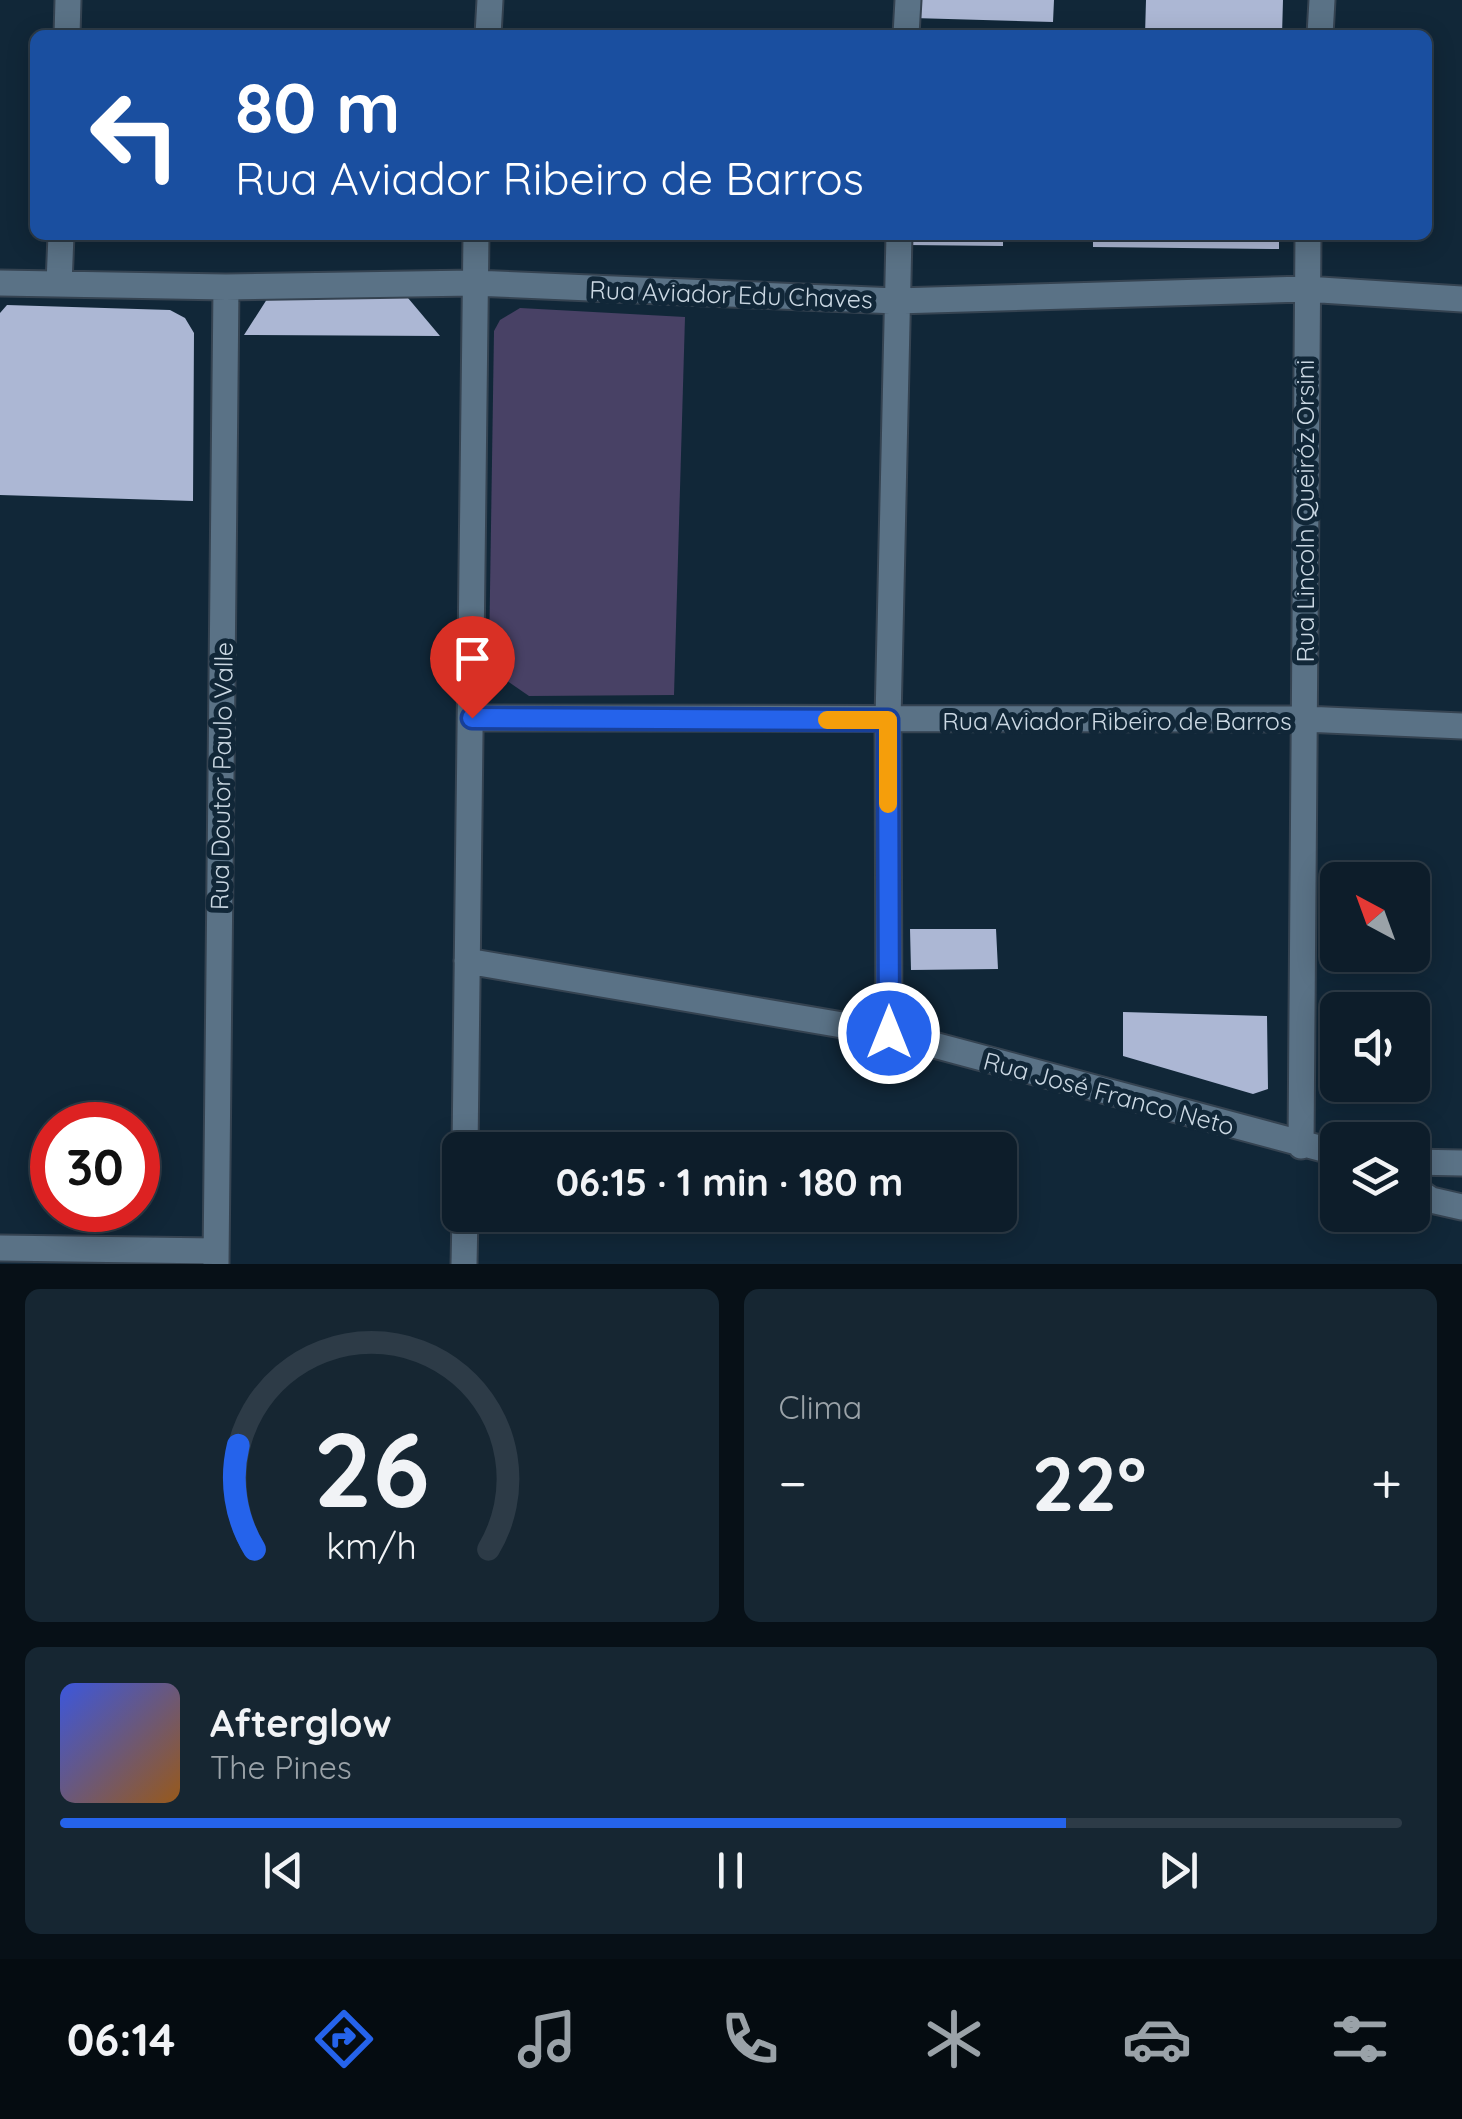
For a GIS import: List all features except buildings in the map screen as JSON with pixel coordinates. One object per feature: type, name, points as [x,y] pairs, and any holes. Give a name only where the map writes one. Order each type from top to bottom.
[{"type":"street","points":[[66,30],[68,0]]},
{"type":"street","points":[[488,30],[490,0]]},
{"type":"street","points":[[906,30],[908,0]]},
{"type":"street","points":[[1320,30],[1322,0]]},
{"type":"street","points":[[59,284],[61,240]]},
{"type":"street","points":[[465,1132],[476,240]]},
{"type":"street","points":[[889,1033],[888,720],[898,240]]},
{"type":"street","name":"Rua Lincoln Queiróz Orsini","points":[[1301,1146],[1308,240]]},
{"type":"street","name":"Rua Aviador Edu Chaves","points":[[0,283],[226,288],[473,284],[896,301],[1305,289],[1462,299]]},
{"type":"street","name":"Rua Doutor Paulo Valle","points":[[215,1258],[226,288]]},
{"type":"street","name":"Rua Aviador Ribeiro de Barros","points":[[472,718],[1304,720],[1462,726]]},
{"type":"street","name":"Rua José Franco Neto","points":[[467,961],[889,1033],[1320,1150]]},
{"type":"street","points":[[1430,1162],[1462,1163]]},
{"type":"street","points":[[1430,1199],[1462,1207]]},
{"type":"street","points":[[464,1232],[464,1264]]},
{"type":"street","points":[[0,1248],[215,1258]]},
{"type":"shaded area","points":[[520,308],[685,317],[674,695],[529,696],[497,674],[489,657],[494,331],[500,320]]},
{"type":"slow traffic","points":[[827,720],[888,720],[888,804]]},
{"type":"route","points":[[472,718],[888,720],[889,1033]]}]
